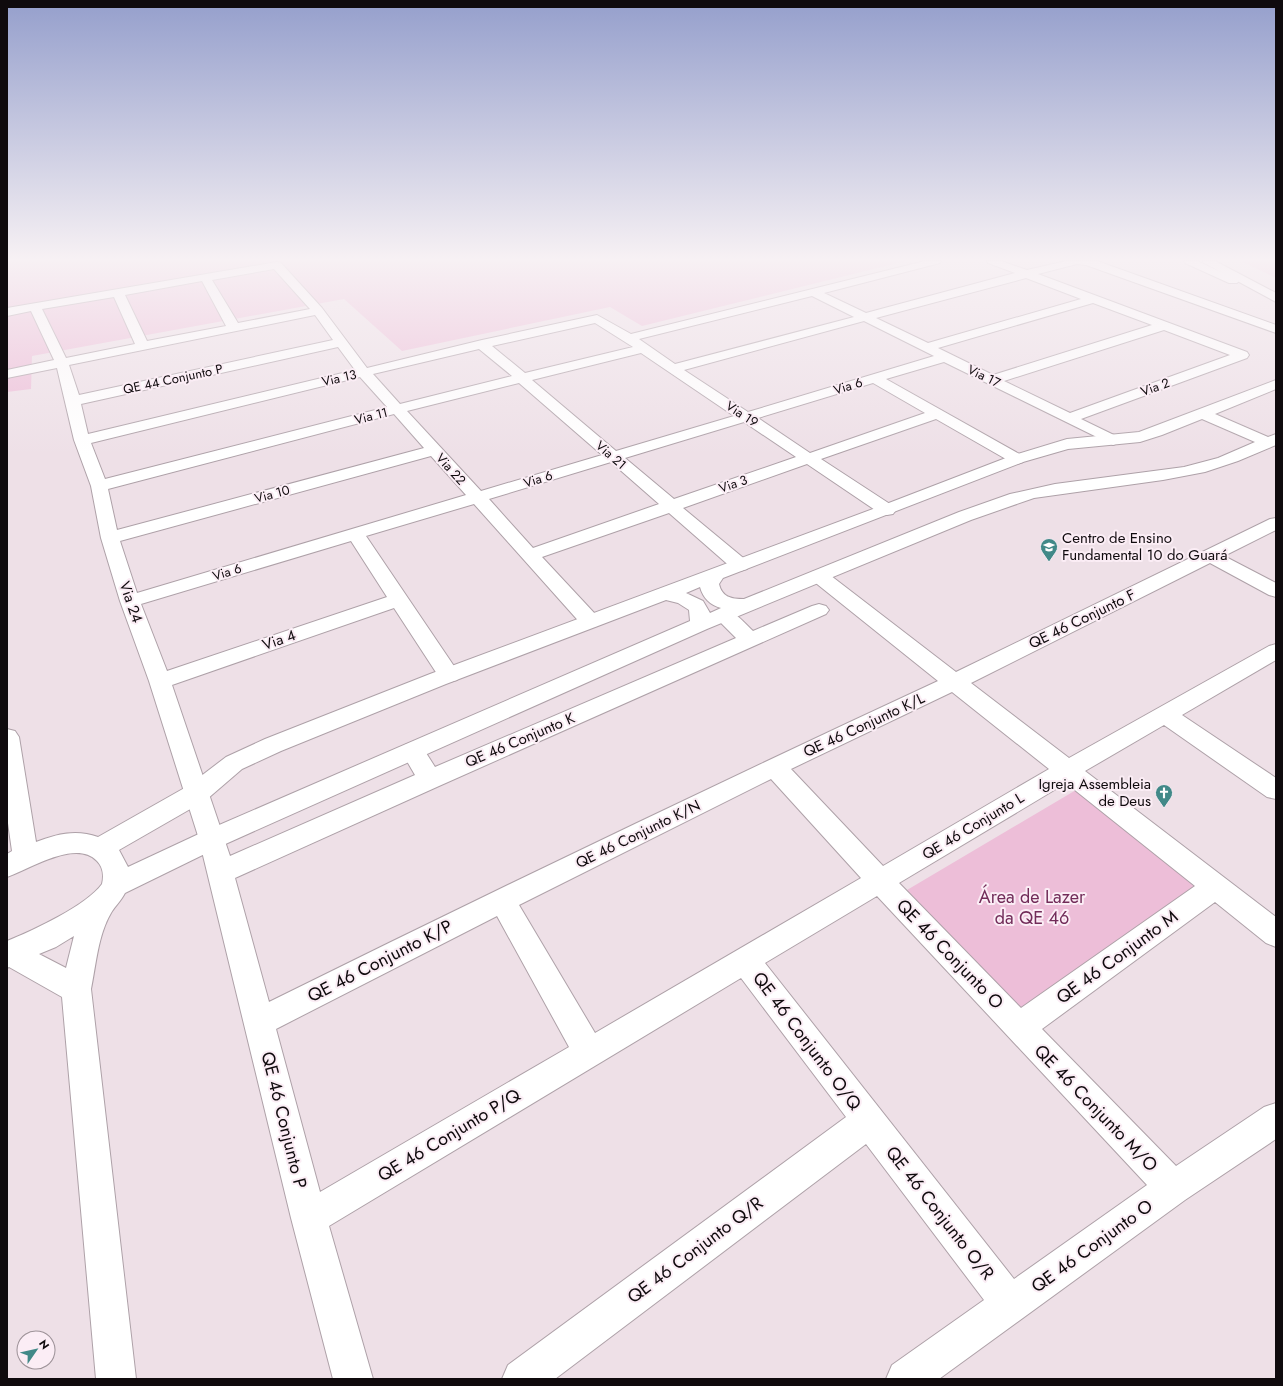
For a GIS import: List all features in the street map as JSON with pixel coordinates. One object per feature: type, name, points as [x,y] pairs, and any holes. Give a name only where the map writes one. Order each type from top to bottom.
[{"type":"street","name":"Via 24","points":[[44,326],[62,363],[82,440],[99,486],[110,538],[130,601],[160,681],[212,839]]},
{"type":"street","points":[[134,326],[143,346]]},
{"type":"street","points":[[7,374],[245,326]]},
{"type":"street","name":"Via 22","points":[[329,326],[363,372],[590,621]]},
{"type":"street","name":"Via 13","points":[[82,440],[363,372],[566,326]]},
{"type":"street","name":"Via 19","points":[[608,326],[887,510]]},
{"type":"street","points":[[629,338],[678,326]]},
{"type":"street","points":[[673,369],[832,326]]},
{"type":"street","name":"Via 17","points":[[881,326],[1113,440]]},
{"type":"street","points":[[926,348],[1002,326]]},
{"type":"street","points":[[992,380],[1163,326]]},
{"type":"street","name":"Via 2","points":[[1069,418],[1242,356],[1163,326]]},
{"type":"street","name":"QE 44 Conjunto P","points":[[73,401],[342,342]]},
{"type":"street","name":"Via 21","points":[[482,344],[740,565]]},
{"type":"street","name":"Via 11","points":[[99,486],[397,409],[644,348]]},
{"type":"street","name":"Via 6","points":[[130,601],[946,357]]},
{"type":"street","points":[[874,378],[1017,459]]},
{"type":"street","points":[[100,848],[197,793],[222,772],[240,760],[280,742],[449,675],[887,510],[1017,459],[1067,444],[1140,437],[1157,432],[1276,384]]},
{"type":"street","name":"Via 3","points":[[530,555],[937,414]]},
{"type":"street","points":[[1202,414],[1272,440]]},
{"type":"street","points":[[9,955],[52,935],[108,895],[212,839],[700,624],[1007,500],[1033,493],[1187,471],[1227,460],[1272,440]]},
{"type":"street","name":"Via 10","points":[[110,538],[434,450]]},
{"type":"street","name":"QE 46 Conjunto F","points":[[954,682],[1276,522]]},
{"type":"street","points":[[355,534],[449,675]]},
{"type":"street","points":[[1210,556],[1276,591]]},
{"type":"street","points":[[716,575],[710,583],[710,593],[719,601],[733,606],[748,605]]},
{"type":"street","points":[[819,576],[1276,934]]},
{"type":"street","points":[[664,594],[678,596],[690,601],[698,608],[702,616],[700,624]]},
{"type":"street","name":"Via 4","points":[[160,681],[398,600]]},
{"type":"street","name":"QE 46 Conjunto K","points":[[221,872],[430,779],[819,610]]},
{"type":"street","points":[[724,615],[751,640]]},
{"type":"street","name":"QE 46 Conjunto L","points":[[746,961],[1066,771],[1276,651]]},
{"type":"street","name":"QE 46 Conjunto K/L","points":[[774,767],[954,682]]},
{"type":"street","points":[[1164,714],[1276,790]]},
{"type":"street","points":[[7,737],[16,861],[64,845],[77,843],[100,848],[115,868],[117,875],[88,935],[76,989],[116,1379]]},
{"type":"street","points":[[413,751],[430,779]]},
{"type":"street","name":"QE 46 Conjunto O","points":[[774,767],[880,881],[1020,1027]]},
{"type":"street","name":"QE 46 Conjunto K/N","points":[[502,900],[774,767]]},
{"type":"street","points":[[212,839],[259,1022]]},
{"type":"street","name":"QE 46 Conjunto M","points":[[1020,1027],[1215,887]]},
{"type":"street","points":[[502,900],[589,1052]]},
{"type":"street","name":"QE 46 Conjunto K/P","points":[[259,1022],[502,900]]},
{"type":"street","points":[[9,955],[76,989]]},
{"type":"street","name":"QE 46 Conjunto P/Q","points":[[309,1218],[746,961]]},
{"type":"street","name":"QE 46 Conjunto O/Q","points":[[746,961],[869,1121]]},
{"type":"street","name":"QE 46 Conjunto P","points":[[259,1022],[309,1218],[353,1379]]},
{"type":"street","name":"QE 46 Conjunto M/O","points":[[1020,1027],[1173,1188]]},
{"type":"street","points":[[1173,1188],[1276,1119]]},
{"type":"street","name":"QE 46 Conjunto O/R","points":[[869,1121],[1010,1304]]},
{"type":"street","name":"QE 46 Conjunto Q/R","points":[[522,1379],[869,1121]]},
{"type":"street","name":"QE 46 Conjunto O","points":[[906,1379],[1173,1188]]},
{"type":"green space","points":[[7,326],[198,326],[32,356],[31,389],[7,392]]},
{"type":"green space","points":[[374,326],[522,326],[402,351]]},
{"type":"green space","name":"Área de Lazer da QE 46","points":[[1076,790],[1200,887],[1019,1012],[907,890]]},
{"type":"place","name":"Centro de Ensino Fundamental 10 do Guará","points":[[1049,562]]},
{"type":"place","name":"Igreja Assembleia de Deus","points":[[1164,808]]}]
